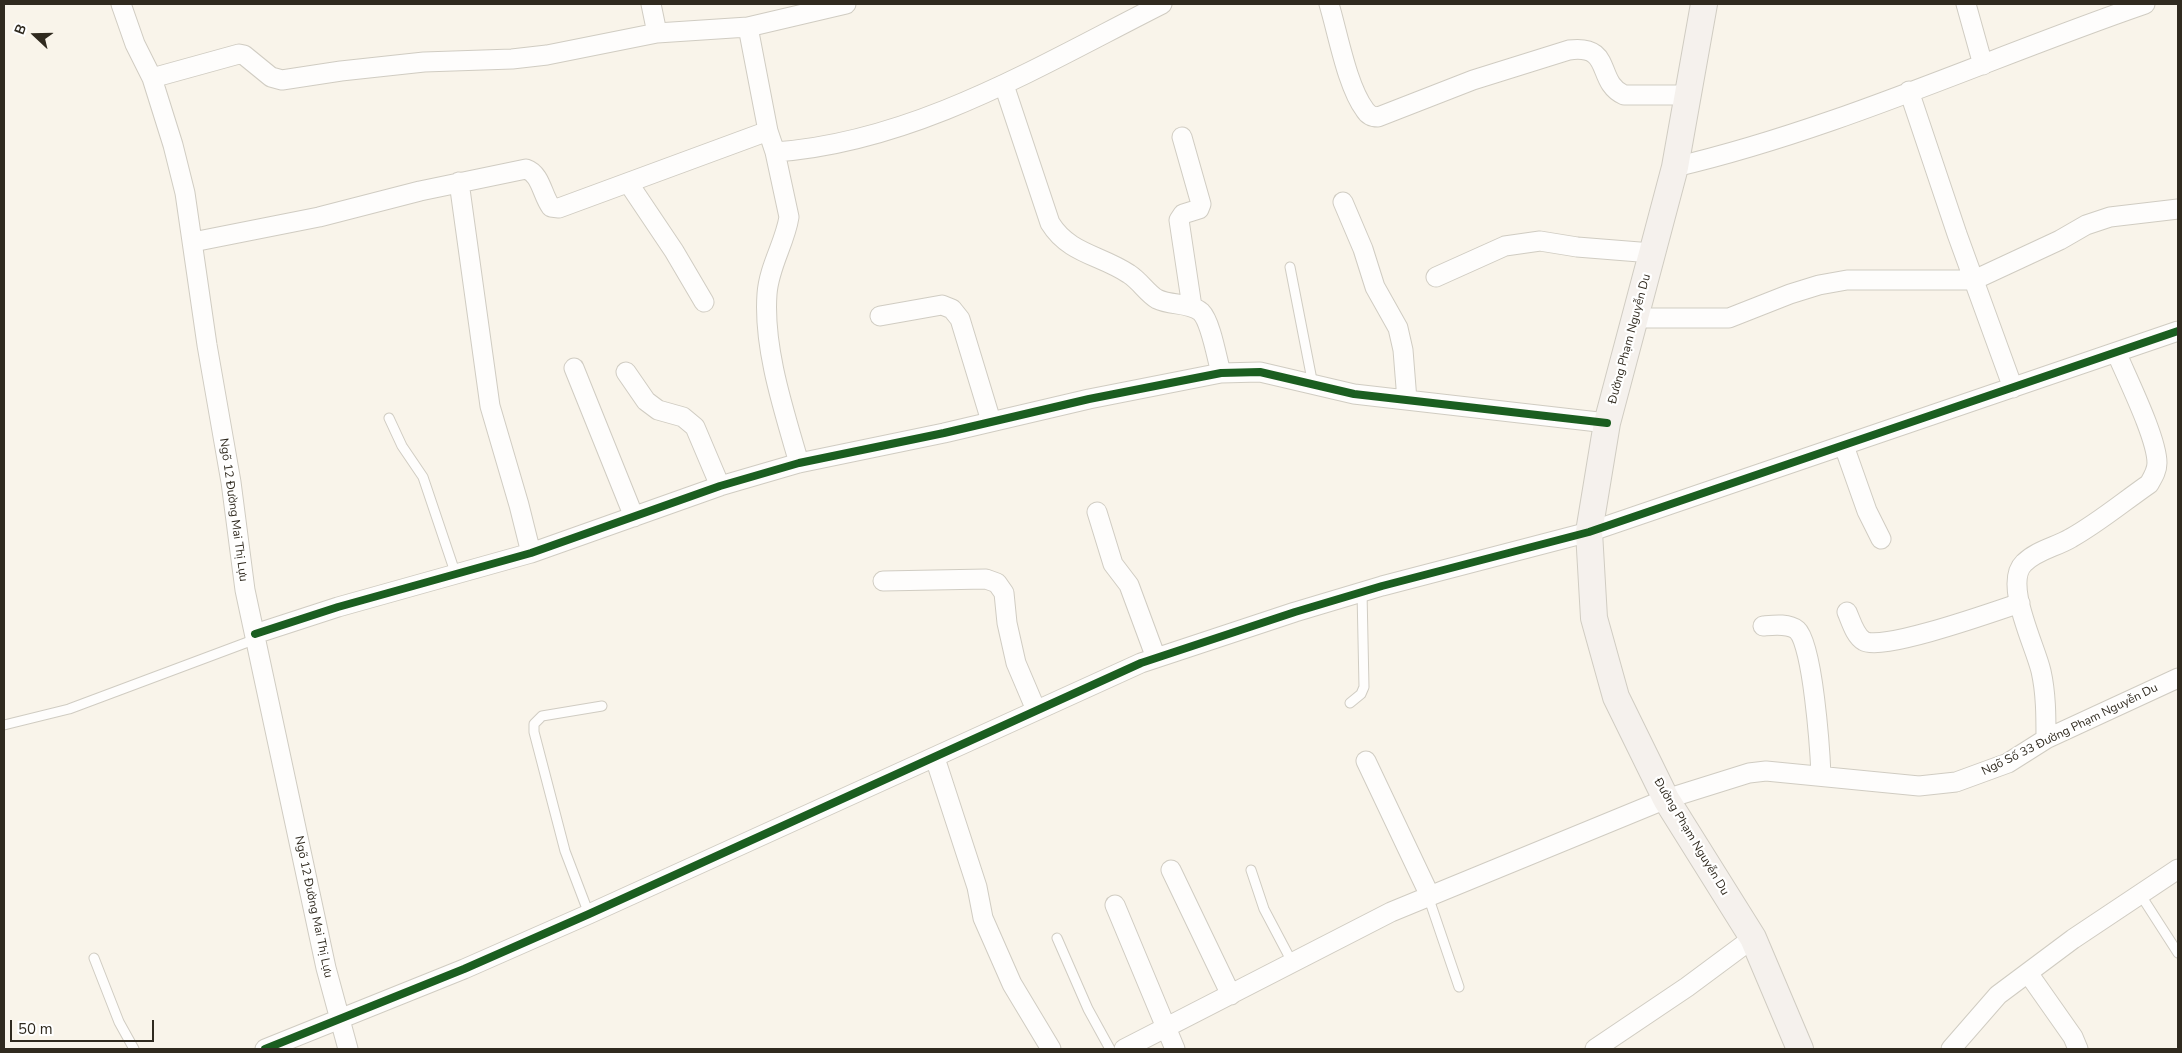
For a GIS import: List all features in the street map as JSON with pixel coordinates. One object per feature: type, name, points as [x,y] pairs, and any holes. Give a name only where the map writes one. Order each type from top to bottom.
[{"type":"main road","name":"Đường Phạm Nguyễn Du","points":[[1704,4],[1675,167],[1607,423],[1589,532],[1594,618],[1616,698],[1666,799],[1753,938],[1800,1049]]},
{"type":"street","name":"Ngõ 12 Đường Mai Thị Lựu","points":[[121,4],[135,44],[152,78],[173,145],[185,193],[207,345],[231,482],[245,590],[338,1020],[348,1049]]},
{"type":"street","points":[[651,4],[657,33]]},
{"type":"street","points":[[152,78],[239,54],[244,55],[271,78],[282,80],[340,71],[424,62],[512,60],[657,33],[748,27],[846,4]]},
{"type":"street","points":[[775,152],[813,149],[852,142],[910,122],[1004,85],[1162,4]]},
{"type":"street","points":[[1329,4],[1357,94],[1364,110],[1373,117],[1378,117],[1473,80],[1569,50],[1583,48],[1592,50],[1600,60],[1611,86],[1616,92],[1624,95],[1688,95]]},
{"type":"street","points":[[1966,4],[1983,65]]},
{"type":"street","points":[[1675,167],[1766,144],[2145,4]]},
{"type":"street","points":[[748,27],[768,131],[775,152],[789,217],[788,227],[772,269],[767,293],[768,327],[783,409],[800,463]]},
{"type":"street","points":[[1004,85],[1050,223],[1058,236],[1069,244],[1126,272],[1141,282],[1157,299],[1192,307],[1202,313],[1207,322],[1221,373]]},
{"type":"street","points":[[1909,91],[2013,388]]},
{"type":"street","points":[[193,242],[319,217],[459,182],[526,169],[531,170],[536,176],[548,204],[555,209],[629,184],[768,131]]},
{"type":"street","points":[[1182,137],[1202,204],[1199,209],[1183,214],[1179,220],[1192,307]]},
{"type":"street","points":[[459,182],[490,406],[519,505],[530,553]]},
{"type":"street","points":[[629,184],[674,251],[704,302]]},
{"type":"street","points":[[1344,202],[1363,249],[1375,287],[1398,328],[1403,350],[1407,400]]},
{"type":"street","points":[[1636,318],[1729,318],[1790,294],[1819,285],[1847,280],[1974,280],[2060,240],[2086,225],[2110,217],[2178,209]]},
{"type":"street","points":[[1436,277],[1506,246],[1540,241],[1577,247],[1652,253]]},
{"type":"street","points":[[880,316],[942,305],[952,309],[960,319],[990,422]]},
{"type":"street","points":[[265,1049],[464,969],[935,758],[1036,710],[1156,658],[1362,592],[1589,532],[2117,354],[2178,331]]},
{"type":"street","points":[[2046,739],[2046,706],[2041,671],[2020,603],[2016,576],[2024,562],[2040,552],[2071,538],[2149,484],[2155,475],[2156,452],[2117,354]]},
{"type":"street","points":[[574,368],[634,517]]},
{"type":"street","points":[[626,372],[646,401],[658,410],[683,417],[695,427],[720,486]]},
{"type":"street","points":[[255,637],[338,607],[530,553],[720,486],[800,463],[944,434],[1089,399],[1221,373],[1260,372],[1354,394],[1607,423]]},
{"type":"street","points":[[1844,446],[1867,511],[1881,539]]},
{"type":"street","points":[[1097,512],[1113,564],[1129,584],[1156,658]]},
{"type":"street","points":[[883,581],[986,580],[997,583],[1004,593],[1007,623],[1016,663],[1036,710]]},
{"type":"street","points":[[1847,612],[1857,634],[1864,641],[1872,644],[1914,636],[2020,603]]},
{"type":"street","points":[[1763,626],[1790,627],[1798,631],[1804,643],[1817,710],[1821,775]]},
{"type":"street","name":"Ngõ Số 33 Đường Phạm Nguyễn Du","points":[[1124,1049],[1167,1029],[1292,962],[1391,912],[1666,799],[1766,770],[1919,786],[1956,782],[2008,762],[2046,739],[2178,678]]},
{"type":"street","points":[[935,758],[977,887],[983,918],[1012,984],[1051,1049]]},
{"type":"street","points":[[1366,761],[1413,856],[1428,896]]},
{"type":"street","points":[[1951,1049],[1998,996],[2178,869]]},
{"type":"street","points":[[1170,870],[1231,995]]},
{"type":"street","points":[[1116,905],[1175,1049]]},
{"type":"street","points":[[1595,1049],[1687,987],[1753,938]]},
{"type":"street","points":[[2028,973],[2073,1037],[2078,1049]]},
{"type":"lane","points":[[1290,267],[1313,385]]},
{"type":"lane","points":[[388,418],[402,446],[423,476],[456,575]]},
{"type":"lane","points":[[1350,703],[1361,694],[1364,687],[1362,592]]},
{"type":"lane","points":[[4,725],[69,709],[255,637]]},
{"type":"lane","points":[[589,914],[565,852],[534,732],[534,724],[542,716],[602,706]]},
{"type":"lane","points":[[1251,870],[1264,909],[1292,962]]},
{"type":"lane","points":[[2140,894],[2178,953]]},
{"type":"lane","points":[[1428,896],[1459,988]]},
{"type":"lane","points":[[1057,938],[1088,1009],[1110,1049]]},
{"type":"lane","points":[[94,958],[119,1022],[134,1049]]},
{"type":"cycle path","points":[[265,1049],[464,969],[589,914],[1141,663],[1295,612],[1382,586],[1589,532],[2178,331]]},
{"type":"cycle path","points":[[255,634],[338,607],[531,553],[720,486],[799,463],[944,433],[1089,399],[1221,373],[1260,372],[1354,394],[1607,423]]}]
